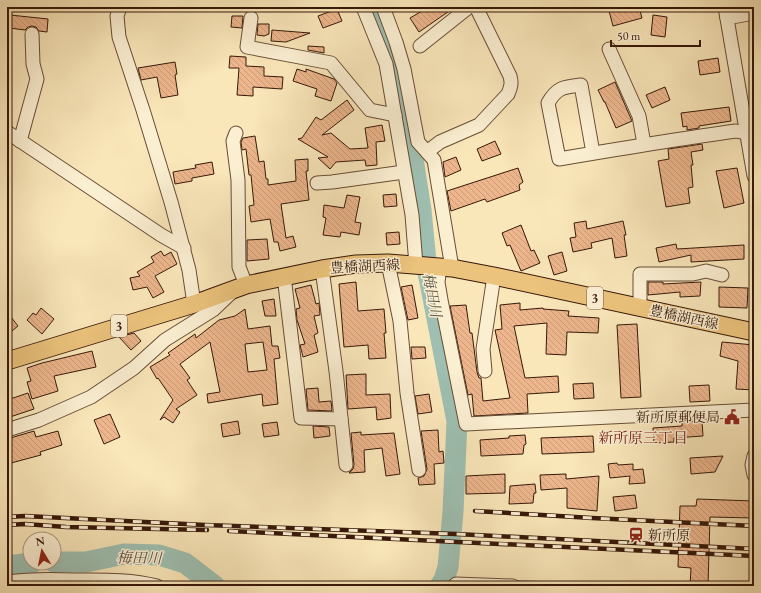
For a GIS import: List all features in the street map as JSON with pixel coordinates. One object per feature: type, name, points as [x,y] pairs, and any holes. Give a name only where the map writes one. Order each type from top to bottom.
[{"type":"main road","name":"豊橋湖西線","points":[[7,361],[194,304],[242,286],[322,268],[356,264],[388,263],[433,267],[494,276],[754,332]]},
{"type":"street","points":[[120,7],[117,16],[119,37],[143,110],[184,248],[194,304]]},
{"type":"street","points":[[363,7],[386,64],[412,215],[438,282],[466,424],[754,410]]},
{"type":"street","points":[[383,7],[404,69],[418,142],[434,160],[433,267]]},
{"type":"street","points":[[420,46],[469,7]]},
{"type":"street","points":[[427,152],[440,142],[479,125],[508,94],[511,87],[512,82],[510,76],[476,7]]},
{"type":"street","points":[[754,13],[726,13],[746,133],[752,152],[754,176]]},
{"type":"street","points":[[251,18],[248,47],[331,63],[370,110],[395,115]]},
{"type":"street","points":[[20,141],[37,78],[33,64],[32,34]]},
{"type":"street","points":[[609,49],[640,116],[644,144]]},
{"type":"street","points":[[593,153],[581,85],[561,89],[553,94],[548,103],[559,159],[593,153],[644,144],[736,131],[746,133]]},
{"type":"street","points":[[7,132],[161,235],[184,248]]},
{"type":"street","points":[[7,430],[39,420],[91,397],[134,368],[165,340],[214,310],[242,286],[238,267],[238,180],[234,141],[236,133]]},
{"type":"street","points":[[318,183],[404,172]]},
{"type":"street","points":[[388,263],[400,321],[407,393],[420,470]]},
{"type":"street","points":[[322,268],[346,465]]},
{"type":"street","points":[[640,308],[640,274],[693,274],[706,272],[722,275]]},
{"type":"street","points":[[284,276],[301,418],[341,419]]},
{"type":"street","points":[[485,371],[483,349],[494,276]]},
{"type":"street","points":[[754,456],[752,466],[754,475]]},
{"type":"street","points":[[7,582],[107,580],[142,582],[157,586]]},
{"type":"street","points":[[454,586],[456,584],[513,586]]},
{"type":"building","points":[[429,7],[455,7],[419,32],[410,18]]},
{"type":"building","points":[[608,7],[639,7],[642,18],[613,26]]},
{"type":"building","points":[[337,9],[342,21],[323,28],[318,16]]},
{"type":"building","points":[[10,15],[48,19],[47,32],[39,31],[36,27],[32,26],[25,30],[9,28]]},
{"type":"building","points":[[653,15],[667,17],[665,37],[651,35]]},
{"type":"building","points":[[232,16],[243,16],[242,28],[231,27]]},
{"type":"building","points":[[258,24],[269,24],[269,34],[264,36],[257,35]]},
{"type":"building","points":[[272,30],[310,33],[286,42],[271,41]]},
{"type":"building","points":[[308,46],[324,47],[324,53],[308,50]]},
{"type":"building","points":[[230,56],[246,57],[246,66],[264,67],[264,76],[283,77],[282,89],[253,87],[253,96],[237,95],[239,68],[229,68]]},
{"type":"building","points":[[718,58],[720,72],[700,75],[698,61]]},
{"type":"building","points":[[175,62],[178,95],[161,98],[157,77],[141,80],[138,68]]},
{"type":"building","points":[[297,69],[306,72],[306,69],[334,79],[337,83],[331,101],[315,96],[317,89],[293,81]]},
{"type":"building","points":[[615,82],[632,121],[616,128],[598,90]]},
{"type":"building","points":[[665,87],[670,100],[652,108],[646,95]]},
{"type":"building","points":[[347,100],[354,110],[322,135],[331,133],[350,149],[368,148],[365,128],[382,125],[385,141],[376,142],[377,165],[366,166],[365,160],[336,162],[330,169],[318,158],[328,157],[298,139],[302,138],[316,117],[321,120]]},
{"type":"building","points":[[729,107],[731,121],[699,126],[699,128],[687,130],[687,126],[683,127],[681,113]]},
{"type":"building","points":[[255,136],[259,162],[264,161],[268,185],[296,181],[295,160],[308,159],[308,171],[306,171],[309,200],[281,204],[286,238],[293,236],[296,247],[280,251],[278,242],[274,242],[270,219],[251,222],[249,206],[254,205],[251,175],[249,175],[246,149],[242,150],[241,142],[243,138]]},
{"type":"building","points":[[495,141],[501,154],[482,161],[477,149]]},
{"type":"building","points":[[702,144],[703,150],[691,152],[693,165],[691,165],[693,187],[688,188],[690,203],[666,207],[658,161],[669,159],[668,149]]},
{"type":"building","points":[[456,157],[461,170],[445,177],[443,162]]},
{"type":"building","points":[[212,162],[214,174],[192,178],[192,181],[175,184],[173,172],[196,168],[195,165]]},
{"type":"building","points":[[518,168],[523,182],[519,185],[520,190],[487,202],[485,199],[451,211],[447,191]]},
{"type":"building","points":[[737,168],[744,203],[724,208],[716,171]]},
{"type":"building","points":[[396,194],[397,206],[384,207],[383,195]]},
{"type":"building","points":[[347,195],[360,197],[355,222],[361,223],[359,235],[341,232],[340,237],[323,235],[326,218],[323,217],[324,205],[344,208]]},
{"type":"building","points":[[586,221],[587,229],[623,221],[626,235],[624,235],[627,256],[615,258],[612,238],[591,243],[592,248],[573,252],[570,238],[576,237],[574,223]]},
{"type":"building","points":[[521,225],[531,251],[534,250],[540,263],[521,271],[510,245],[507,246],[502,233]]},
{"type":"building","points":[[399,232],[400,244],[387,245],[386,233]]},
{"type":"building","points":[[267,239],[269,259],[247,261],[247,240]]},
{"type":"building","points":[[676,244],[677,249],[744,245],[744,259],[691,262],[691,255],[659,262],[656,248]]},
{"type":"building","points":[[161,251],[164,256],[171,252],[177,264],[155,276],[164,292],[153,298],[147,287],[133,290],[130,278],[140,276],[137,272],[154,262],[151,257]]},
{"type":"building","points":[[562,252],[567,271],[554,275],[548,256]]},
{"type":"building","points":[[356,282],[358,311],[384,309],[386,358],[369,359],[368,345],[344,347],[339,284]]},
{"type":"building","points":[[648,282],[663,282],[663,284],[701,282],[700,296],[680,297],[680,292],[648,295]]},
{"type":"building","points":[[311,285],[316,304],[319,303],[320,315],[314,316],[318,333],[314,335],[318,352],[303,357],[300,345],[305,344],[297,320],[296,309],[300,308],[295,289]]},
{"type":"building","points":[[412,285],[418,318],[408,320],[401,287]]},
{"type":"building","points":[[719,287],[748,288],[747,308],[719,307]]},
{"type":"building","points":[[274,299],[276,316],[265,316],[262,301]]},
{"type":"building","points":[[520,303],[520,310],[543,308],[569,311],[568,316],[599,318],[598,333],[567,332],[566,355],[546,354],[547,323],[514,326],[525,378],[558,376],[559,392],[527,394],[528,413],[474,416],[472,394],[468,395],[450,306],[466,305],[470,333],[472,333],[477,372],[479,378],[481,378],[483,401],[510,398],[495,330],[502,329],[500,305]]},
{"type":"building","points":[[41,308],[54,319],[42,334],[27,320],[33,313],[36,315]]},
{"type":"building","points":[[245,309],[248,329],[270,326],[272,346],[278,346],[280,358],[274,359],[278,404],[263,406],[262,394],[208,403],[207,394],[220,392],[210,342],[180,364],[190,378],[187,380],[197,395],[176,409],[180,412],[173,423],[164,417],[160,420],[173,400],[150,367],[170,355],[168,353],[195,334],[196,338],[219,320],[235,316]],"holes":[[[263,342],[267,370],[248,372],[245,344]]]},
{"type":"building","points":[[7,312],[18,326],[7,335]]},
{"type":"building","points":[[637,324],[641,397],[621,398],[617,325]]},
{"type":"building","points":[[134,333],[141,341],[131,350],[119,337]]},
{"type":"building","points":[[722,342],[754,345],[754,359],[750,374],[754,375],[754,390],[736,389],[738,361],[720,356]]},
{"type":"building","points":[[411,347],[425,347],[426,358],[412,359]]},
{"type":"building","points":[[92,351],[96,367],[54,376],[58,391],[32,399],[27,382],[31,381],[27,368]]},
{"type":"building","points":[[366,374],[366,395],[390,394],[391,418],[377,420],[376,407],[348,409],[346,375]]},
{"type":"building","points":[[593,383],[594,398],[574,399],[573,384]]},
{"type":"building","points":[[709,385],[710,401],[690,402],[689,386]]},
{"type":"building","points":[[318,388],[319,402],[331,401],[331,411],[308,410],[306,389]]},
{"type":"building","points":[[28,393],[34,409],[7,418],[7,400]]},
{"type":"building","points":[[429,394],[432,412],[418,414],[415,396]]},
{"type":"building","points":[[110,414],[120,437],[104,444],[94,420]]},
{"type":"building","points":[[238,421],[240,434],[223,437],[221,424]]},
{"type":"building","points":[[702,421],[703,436],[674,438],[674,442],[654,443],[653,428],[682,426],[682,422]]},
{"type":"building","points":[[277,422],[279,435],[264,437],[262,424]]},
{"type":"building","points":[[313,426],[329,427],[330,436],[314,438]]},
{"type":"building","points":[[438,430],[439,452],[443,451],[444,463],[434,464],[435,484],[419,485],[418,478],[424,476],[427,469],[421,431]]},
{"type":"building","points":[[34,431],[36,437],[58,431],[62,445],[40,452],[41,455],[11,463],[7,450],[7,439]]},
{"type":"building","points":[[361,432],[361,435],[394,433],[400,474],[386,476],[382,448],[364,450],[365,472],[349,473],[353,469],[354,465],[351,433]]},
{"type":"building","points":[[525,435],[526,444],[524,445],[523,454],[481,456],[480,440],[509,438],[509,436]]},
{"type":"building","points":[[593,436],[594,452],[542,454],[541,438]]},
{"type":"building","points":[[723,456],[715,472],[691,474],[690,458]]},
{"type":"building","points":[[617,463],[618,465],[633,464],[633,470],[643,469],[645,483],[629,484],[630,476],[610,478],[608,464]]},
{"type":"building","points":[[505,474],[505,493],[466,494],[466,476]]},
{"type":"building","points":[[566,474],[566,479],[599,476],[597,511],[567,508],[567,488],[541,490],[540,475]]},
{"type":"building","points":[[535,484],[536,493],[534,493],[533,503],[509,504],[510,486]]},
{"type":"building","points":[[635,495],[637,508],[615,511],[613,497]]},
{"type":"building","points":[[697,499],[754,501],[754,518],[710,517],[708,586],[690,586],[691,568],[678,567],[680,506],[696,506]]},
{"type":"waterway","name":"梅田川","points":[[374,7],[392,51],[402,88],[421,210],[426,262],[457,421],[453,512],[448,567],[444,580],[440,586]]},
{"type":"waterway","name":"梅田川","points":[[62,562],[86,562],[124,554],[159,555],[185,563],[215,586]]},
{"type":"waterway","name":"梅田川","points":[[7,566],[22,564]]},
{"type":"waterway","points":[[444,580],[456,580]]},
{"type":"waterway","points":[[514,582],[655,586]]},
{"type":"railway","points":[[475,511],[754,526]]},
{"type":"railway","points":[[7,517],[25,516],[205,525],[456,534],[754,549]]},
{"type":"railway","points":[[7,525],[25,524],[66,527],[207,530]]},
{"type":"railway","points":[[229,531],[754,556]]},
{"type":"place","name":"新所原郵便局","points":[[732,417]]},
{"type":"place","name":"新所原","points":[[636,535]]},
{"type":"district","name":"新所原三丁目","points":[[643,438]]}]
